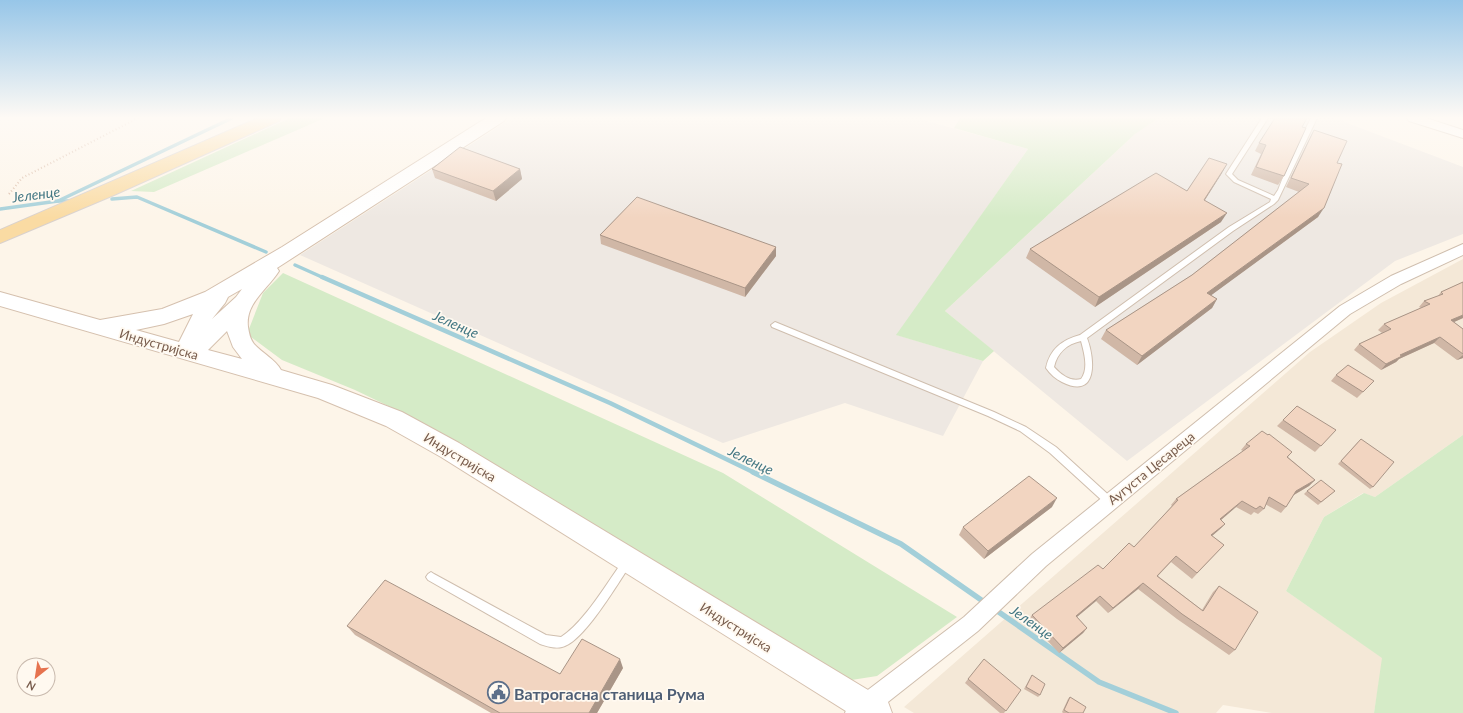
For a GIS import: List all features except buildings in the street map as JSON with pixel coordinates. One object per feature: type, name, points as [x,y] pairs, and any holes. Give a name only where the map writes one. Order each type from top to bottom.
[{"type":"main road","points":[[0,237],[198,151]]},
{"type":"main road","points":[[95,326],[131,323],[164,316],[199,304],[224,291],[289,252],[446,151]]},
{"type":"main road","points":[[0,242],[28,226]]},
{"type":"main road","points":[[188,352],[242,303],[259,281],[289,252]]},
{"type":"main road","points":[[188,352],[199,321],[224,291]]},
{"type":"main road","name":"Индустријска","points":[[0,299],[280,378],[348,400],[412,429],[628,560],[866,711]]},
{"type":"main road","points":[[242,303],[237,314],[241,342],[247,352],[255,360],[280,378]]},
{"type":"street","name":"Аугуста Цесареца","points":[[866,711],[970,624],[1039,560],[1345,310],[1396,280],[1463,250]]},
{"type":"lane","points":[[1243,151],[1228,174],[1236,181],[1276,198]]},
{"type":"lane","points":[[1083,337],[1087,345],[1087,378],[1077,383],[1061,378],[1050,368],[1052,357],[1055,352],[1073,339],[1083,337],[1231,229],[1267,207],[1276,198],[1298,151]]},
{"type":"lane","points":[[774,325],[992,414],[1023,429],[1058,454],[1110,502]]},
{"type":"lane","points":[[431,577],[544,640],[563,642],[578,630],[628,560]]},
{"type":"path","points":[[9,194],[22,178],[74,151]]},
{"type":"shaded area","points":[[461,151],[1026,151],[897,335],[983,361],[943,436],[845,403],[723,443],[300,255]]},
{"type":"shaded area","points":[[1116,151],[1422,151],[1463,167],[1463,234],[1395,261],[1127,461],[945,311]]},
{"type":"shaded area","points":[[1463,259],[1463,435],[1375,497],[1363,493],[1324,517],[1286,591],[1383,658],[1374,713],[1272,713],[1223,705],[1216,713],[914,713],[904,707],[1310,352],[1381,303]]},
{"type":"green space","points":[[218,151],[248,151],[154,192],[131,191]]},
{"type":"green space","points":[[1026,151],[1116,151],[945,311],[994,351],[983,361],[896,335]]},
{"type":"green space","points":[[283,273],[723,473],[957,617],[877,676],[845,681],[407,415],[355,390],[282,360],[247,334],[263,293]]},
{"type":"green space","points":[[1463,435],[1463,713],[1374,713],[1382,658],[1286,591],[1324,517],[1364,493],[1375,497]]},
{"type":"waterway","points":[[58,201],[162,151]]},
{"type":"waterway","name":"Јеленце","points":[[112,199],[137,197],[266,252]]},
{"type":"waterway","name":"Јеленце","points":[[0,209],[58,201]]},
{"type":"waterway","name":"Јеленце","points":[[58,201],[74,201]]},
{"type":"waterway","name":"Јеленце","points":[[295,265],[324,278]]},
{"type":"waterway","name":"Јеленце","points":[[322,277],[610,403],[755,473]]},
{"type":"waterway","name":"Јеленце","points":[[753,472],[901,544],[987,604]]},
{"type":"waterway","name":"Јеленце","points":[[993,608],[1099,682],[1176,713]]},
{"type":"place","name":"Ватрогасна станица Рума","points":[[499,693]]}]
